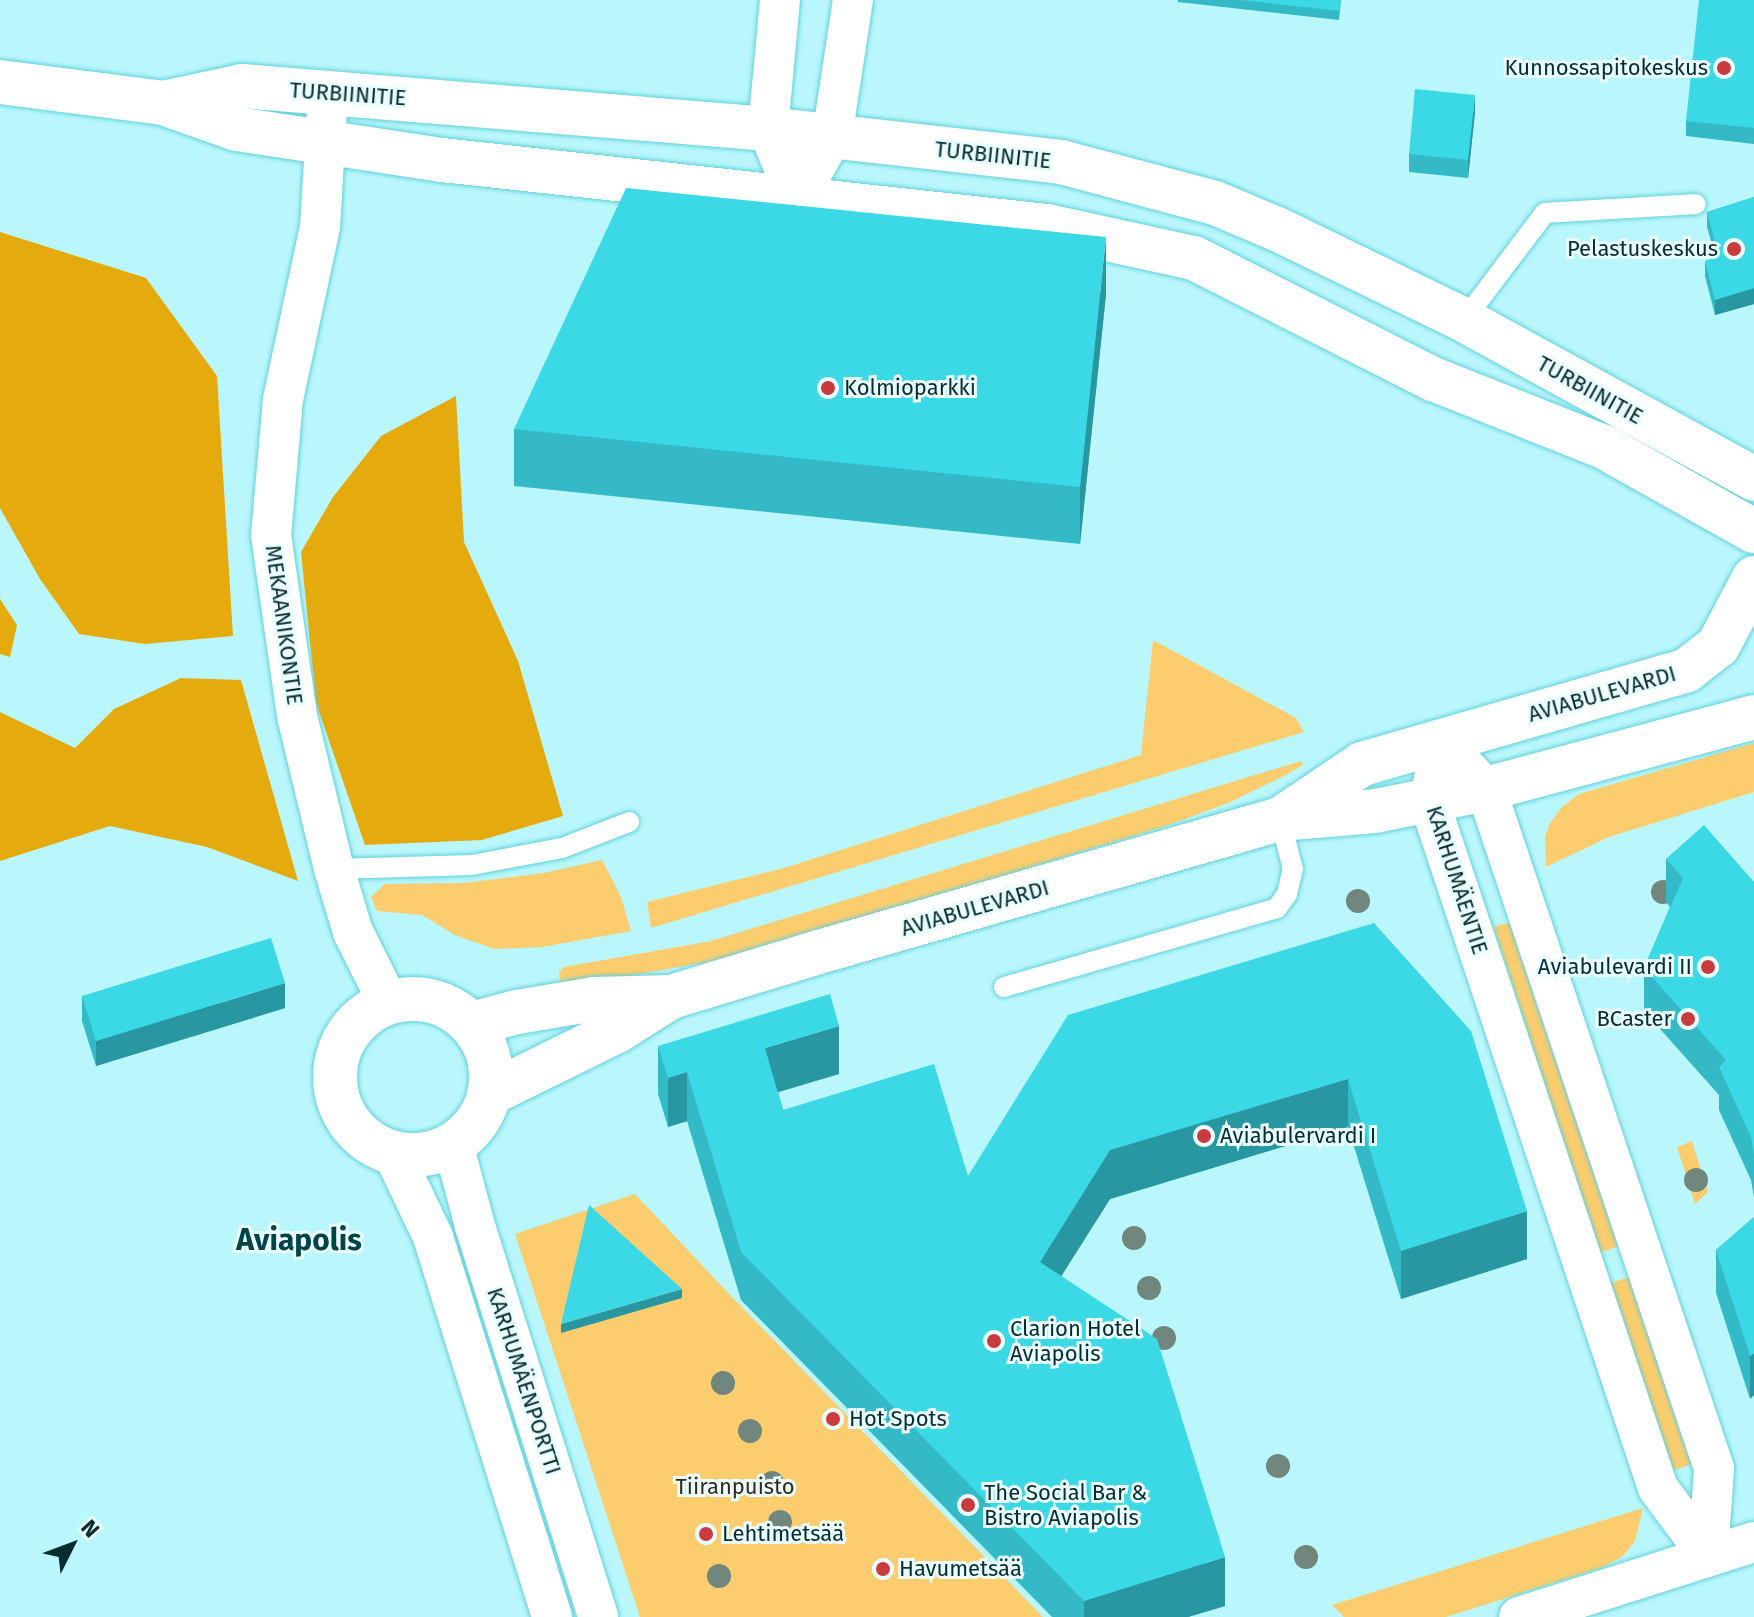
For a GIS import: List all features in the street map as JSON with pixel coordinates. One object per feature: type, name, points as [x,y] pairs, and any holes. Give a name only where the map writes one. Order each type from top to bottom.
[{"type":"street","points":[[780,0],[768,129],[797,199]]},
{"type":"street","points":[[797,199],[832,137],[853,0]]},
{"type":"street","name":"TURBIINITIE","points":[[0,82],[163,103],[237,129],[442,160],[1047,226],[1194,258],[1433,379],[1606,448],[1754,531]]},
{"type":"street","name":"TURBIINITIE","points":[[163,103],[242,86],[768,129],[1061,162],[1215,203],[1277,229],[1464,320],[1754,479]]},
{"type":"street","name":"MEKAANIKONTIE","points":[[328,93],[320,227],[283,399],[271,535],[297,716],[334,869],[353,932],[388,1002]]},
{"type":"street","name":"AVIABULEVARDI","points":[[1280,819],[1362,764],[1687,670],[1718,646],[1754,578]]},
{"type":"street","name":"AVIABULEVARDI","points":[[471,1024],[517,1012],[595,999],[671,997],[1280,819],[1375,811],[1486,789],[1745,710]]},
{"type":"street","points":[[1441,741],[1486,789],[1714,1468],[1708,1555]]},
{"type":"street","name":"KARHUMÄENTIE","points":[[1441,741],[1429,801],[1658,1488],[1708,1555]]},
{"type":"street","name":"AVIABULEVARDI","points":[[489,1094],[617,1031],[671,997]]},
{"type":"street","points":[[405,998],[441,1004],[471,1024],[484,1045],[491,1069],[489,1094],[476,1123],[453,1144],[424,1154],[393,1153],[366,1140],[346,1119],[336,1092],[335,1064],[342,1043],[353,1026],[388,1002],[405,998]]},
{"type":"street","name":"KARHUMÄENPORTTI","points":[[453,1144],[475,1226],[598,1617]]},
{"type":"street","name":"KARHUMÄENPORTTI","points":[[393,1153],[433,1237],[552,1617]]},
{"type":"street","points":[[1519,1617],[1754,1542]]},
{"type":"lane","points":[[1464,320],[1545,213],[1696,204]]},
{"type":"lane","points":[[1004,987],[1277,908],[1287,894],[1293,869],[1280,819]]},
{"type":"lane","points":[[334,869],[472,865],[562,848],[629,822]]},
{"type":"green space","points":[[1153,640],[1296,718],[1304,732],[651,928],[647,902],[784,868],[1141,755]]},
{"type":"green space","points":[[1754,743],[1754,792],[1609,837],[1546,867],[1545,837],[1550,823],[1562,807],[1579,794]]},
{"type":"green space","points":[[1301,761],[1303,765],[1284,776],[1228,803],[1166,826],[735,957],[561,988],[559,972],[564,967],[711,941]]},
{"type":"green space","points":[[602,860],[621,897],[631,931],[542,947],[494,949],[455,935],[422,915],[377,911],[371,897],[385,884],[463,883],[543,873]]},
{"type":"green space","points":[[1517,920],[1622,1245],[1599,1253],[1494,927]]},
{"type":"green space","points":[[1692,1141],[1708,1192],[1695,1204],[1677,1147]]},
{"type":"green space","name":"Tiiranpuisto","points":[[635,1194],[1043,1617],[640,1617],[515,1234]]},
{"type":"green space","points":[[1632,1276],[1692,1464],[1669,1472],[1608,1284]]},
{"type":"green space","points":[[1643,1508],[1635,1541],[1623,1556],[1604,1567],[1446,1617],[1344,1617],[1332,1605]]},
{"type":"shaded area","points":[[0,232],[146,278],[217,376],[233,636],[145,644],[79,634],[40,579],[0,508]]},
{"type":"shaded area","points":[[456,396],[464,542],[518,661],[563,816],[482,840],[365,845],[316,703],[301,552],[333,497],[381,436]]},
{"type":"shaded area","points":[[0,599],[17,625],[10,657],[0,654]]},
{"type":"shaded area","points":[[181,678],[241,680],[298,881],[207,847],[110,826],[0,861],[0,712],[75,748],[114,709]]},
{"type":"building","points":[[1240,0],[1340,0],[1339,11]]},
{"type":"building","name":"Kunnossapitokeskus","points":[[1699,0],[1754,0],[1754,128],[1686,121]]},
{"type":"building","points":[[1415,89],[1475,95],[1468,160],[1409,154]]},
{"type":"building","name":"Kolmioparkki","points":[[626,188],[1106,237],[1080,487],[514,429]]},
{"type":"building","name":"Pelastuskeskus","points":[[1754,197],[1754,288],[1715,300],[1705,261],[1719,256],[1707,212]]},
{"type":"building","name":"Aviabulevardi II","points":[[1704,825],[1754,882],[1754,1155],[1751,1137],[1719,1067],[1726,1060],[1644,968],[1683,878],[1666,859]]},
{"type":"building","points":[[1374,923],[1471,1031],[1527,1211],[1401,1251],[1348,1079],[1110,1150],[1040,1262],[1157,1339],[1225,1557],[1084,1601],[741,1252],[687,1072],[668,1078],[658,1046],[830,994],[839,1026],[765,1048],[783,1110],[934,1064],[968,1176],[1068,1015]]},
{"type":"building","points":[[271,938],[285,983],[96,1041],[82,996]]},
{"type":"building","points":[[589,1205],[682,1289],[561,1324]]},
{"type":"building","points":[[1754,1217],[1754,1353],[1750,1356],[1716,1250]]},
{"type":"place","name":"Kunnossapitokeskus","points":[[1724,68]]},
{"type":"place","name":"Pelastuskeskus","points":[[1734,249]]},
{"type":"place","name":"Kolmioparkki","points":[[828,388]]},
{"type":"place","name":"Aviabulevardi II","points":[[1708,967]]},
{"type":"place","name":"BCaster","points":[[1688,1019]]},
{"type":"place","name":"Aviabulervardi I","points":[[1204,1136]]},
{"type":"place","name":"Clarion Hotel Aviapolis","points":[[994,1341]]},
{"type":"place","name":"Hot Spots","points":[[833,1419]]},
{"type":"place","name":"The Social Bar & Bistro Aviapolis","points":[[968,1505]]},
{"type":"place","name":"Lehtimetsää","points":[[706,1534]]},
{"type":"place","name":"Havumetsää","points":[[883,1569]]},
{"type":"district","name":"Aviapolis","points":[[299,1240]]}]
